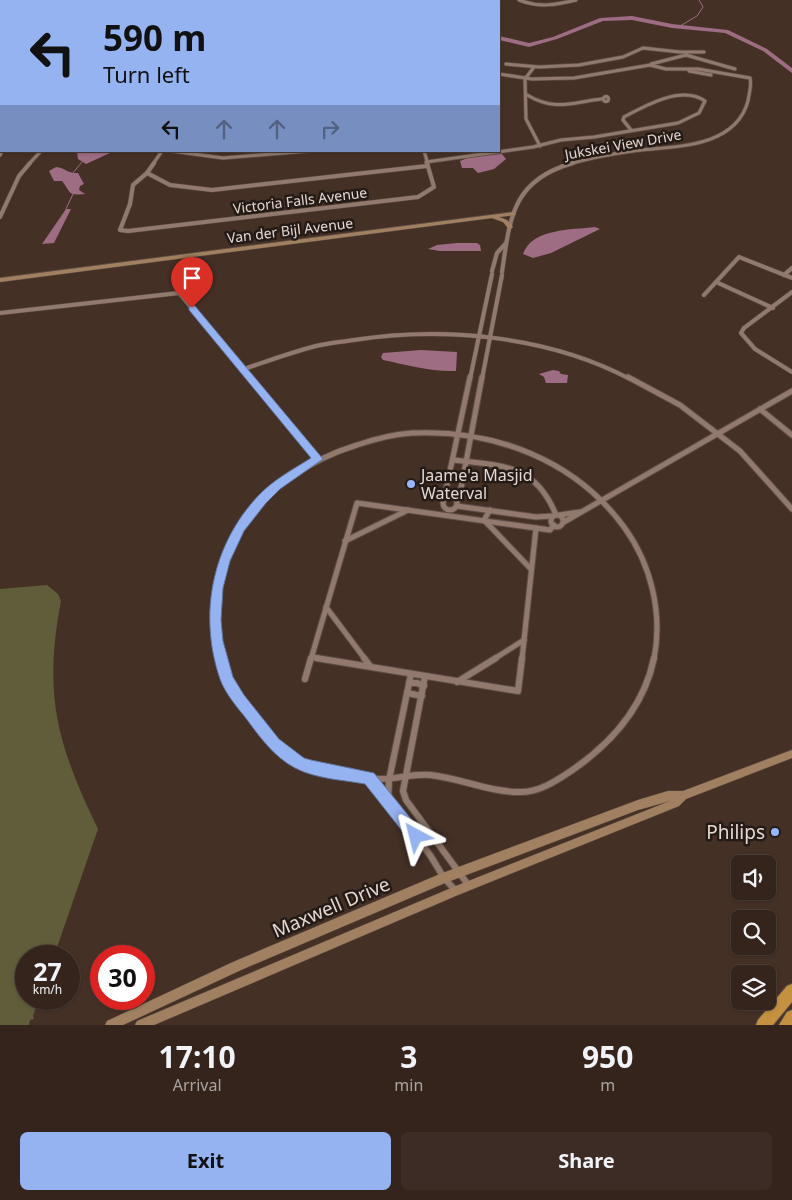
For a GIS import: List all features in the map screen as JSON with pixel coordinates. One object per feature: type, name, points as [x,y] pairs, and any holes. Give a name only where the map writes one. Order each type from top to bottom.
[{"type":"highway","points":[[763,1025],[792,991]]},
{"type":"highway","points":[[786,1025],[792,1017]]},
{"type":"main road","name":"Van der Bijl Avenue","points":[[0,280],[70,269],[513,214]]},
{"type":"main road","points":[[490,217],[502,220],[510,227]]},
{"type":"main road","name":"Van der Bijl Avenue","points":[[0,274],[70,269]]},
{"type":"main road","name":"Maxwell Drive","points":[[111,1025],[237,966],[459,871],[638,805],[668,796],[683,796],[792,754]]},
{"type":"main road","name":"Maxwell Drive","points":[[141,1025],[469,886],[676,804],[683,796]]},
{"type":"street","points":[[519,0],[533,6],[546,7],[558,6],[576,0]]},
{"type":"street","points":[[506,64],[560,67],[597,63],[630,54],[640,48],[686,53],[704,52]]},
{"type":"street","points":[[500,74],[525,78],[582,77],[650,64],[686,53],[735,69]]},
{"type":"street","name":"Jukskei View Drive","points":[[453,516],[459,499],[502,275],[506,243],[513,214],[520,197],[529,186],[553,170],[591,159],[696,142],[725,132],[736,124],[743,113],[751,85],[750,79],[666,69],[650,64]]},
{"type":"street","points":[[534,67],[525,78],[526,121],[540,146]]},
{"type":"street","points":[[161,152],[146,173],[170,185],[212,190],[427,164],[540,146],[562,140],[594,137],[684,121],[699,113],[706,101],[694,94],[676,96],[624,117],[623,120],[631,130]]},
{"type":"street","points":[[526,95],[539,102],[563,106],[586,100],[602,99]]},
{"type":"street","points":[[0,217],[19,176],[40,152]]},
{"type":"street","points":[[176,152],[197,157],[228,158],[297,152]]},
{"type":"street","name":"Victoria Falls Avenue","points":[[146,173],[135,182],[131,189],[130,204],[120,229],[128,231],[418,197],[434,186],[424,152]]},
{"type":"street","name":"Jukskei View Drive","points":[[444,507],[442,502],[453,460],[491,274],[499,249],[506,243]]},
{"type":"street","points":[[704,295],[739,257],[792,278]]},
{"type":"street","points":[[495,259],[504,260]]},
{"type":"street","points":[[784,275],[792,268]]},
{"type":"street","points":[[491,274],[502,275]]},
{"type":"street","points":[[716,282],[773,308]]},
{"type":"street","points":[[792,292],[744,328],[741,333],[742,337],[753,347],[792,372]]},
{"type":"street","points":[[0,313],[179,293],[318,459]]},
{"type":"street","points":[[244,369],[289,352],[345,339],[402,332],[479,334],[558,350],[605,366],[662,394],[719,432],[766,476],[792,508]]},
{"type":"street","points":[[554,519],[560,526],[792,391]]},
{"type":"street","points":[[760,409],[792,435]]},
{"type":"street","points":[[418,433],[470,436],[514,446],[546,460],[576,478],[603,500],[626,526],[640,549],[653,586],[658,611],[657,642],[651,671],[639,700],[609,741],[565,774],[530,791],[506,790],[430,775],[406,776],[389,780],[369,778],[299,763],[274,744],[239,700],[227,679],[217,641],[215,620],[217,588],[224,561],[239,529],[256,506],[276,486],[318,459],[352,445],[381,437],[418,433]]},
{"type":"street","points":[[305,679],[356,503],[550,530],[554,519],[552,501],[546,489],[528,474],[513,469],[453,460]]},
{"type":"street","points":[[444,499],[450,497],[456,504]]},
{"type":"street","points":[[442,514],[444,507],[456,504],[536,517],[563,518],[564,522]]},
{"type":"street","points":[[346,541],[409,509]]},
{"type":"street","points":[[484,520],[490,510]]},
{"type":"street","points":[[554,519],[583,512]]},
{"type":"street","points":[[484,520],[531,569]]},
{"type":"street","points":[[312,657],[518,691],[536,528]]},
{"type":"street","points":[[326,607],[370,667]]},
{"type":"street","points":[[456,682],[524,640]]},
{"type":"street","points":[[388,800],[389,780],[410,674]]},
{"type":"street","points":[[425,676],[403,784],[404,796],[469,886]]},
{"type":"street","points":[[409,683],[417,683],[424,686]]},
{"type":"street","points":[[407,694],[422,696]]},
{"type":"street","points":[[369,778],[430,855],[444,878],[456,892]]},
{"type":"shaded area","points":[[77,152],[112,152],[86,164],[78,159]]},
{"type":"shaded area","points":[[502,154],[506,159],[494,169],[478,173],[473,168],[462,168],[460,161],[474,155]]},
{"type":"shaded area","points":[[56,167],[72,173],[78,173],[84,184],[80,186],[79,190],[85,194],[72,194],[62,181],[54,181],[49,171]]},
{"type":"shaded area","points":[[66,209],[71,209],[54,243],[42,244]]},
{"type":"shaded area","points":[[595,227],[600,229],[551,253],[533,258],[523,254],[528,245],[544,235],[564,230]]},
{"type":"shaded area","points":[[477,243],[480,245],[481,251],[440,251],[428,249],[437,245]]},
{"type":"shaded area","points":[[421,350],[457,352],[456,371],[419,368],[383,360],[381,357],[383,353]]},
{"type":"shaded area","points":[[553,370],[568,375],[567,383],[546,383],[544,377],[539,374]]},
{"type":"shaded area","points":[[47,585],[58,594],[61,601],[53,664],[57,718],[72,771],[98,829],[58,945],[15,945],[15,1010],[35,1010],[34,1019],[30,1020],[29,1025],[0,1025],[0,589]]},
{"type":"waterway","points":[[680,26],[697,16],[703,7],[699,0]]},
{"type":"waterway","points":[[500,38],[529,45],[555,38],[602,19],[632,18],[672,26],[726,31],[765,50],[792,71]]},
{"type":"waterway","points":[[72,174],[82,162]]},
{"type":"waterway","points":[[66,209],[73,194]]},
{"type":"place","name":"Jaame'a Masjid Waterval","points":[[411,484]]},
{"type":"place","name":"Philips","points":[[775,832]]},
{"type":"route","points":[[192,308],[318,459],[276,486],[250,513],[239,529],[224,561],[217,588],[215,620],[217,641],[227,679],[239,700],[274,744],[299,763],[369,778],[416,836]]}]
